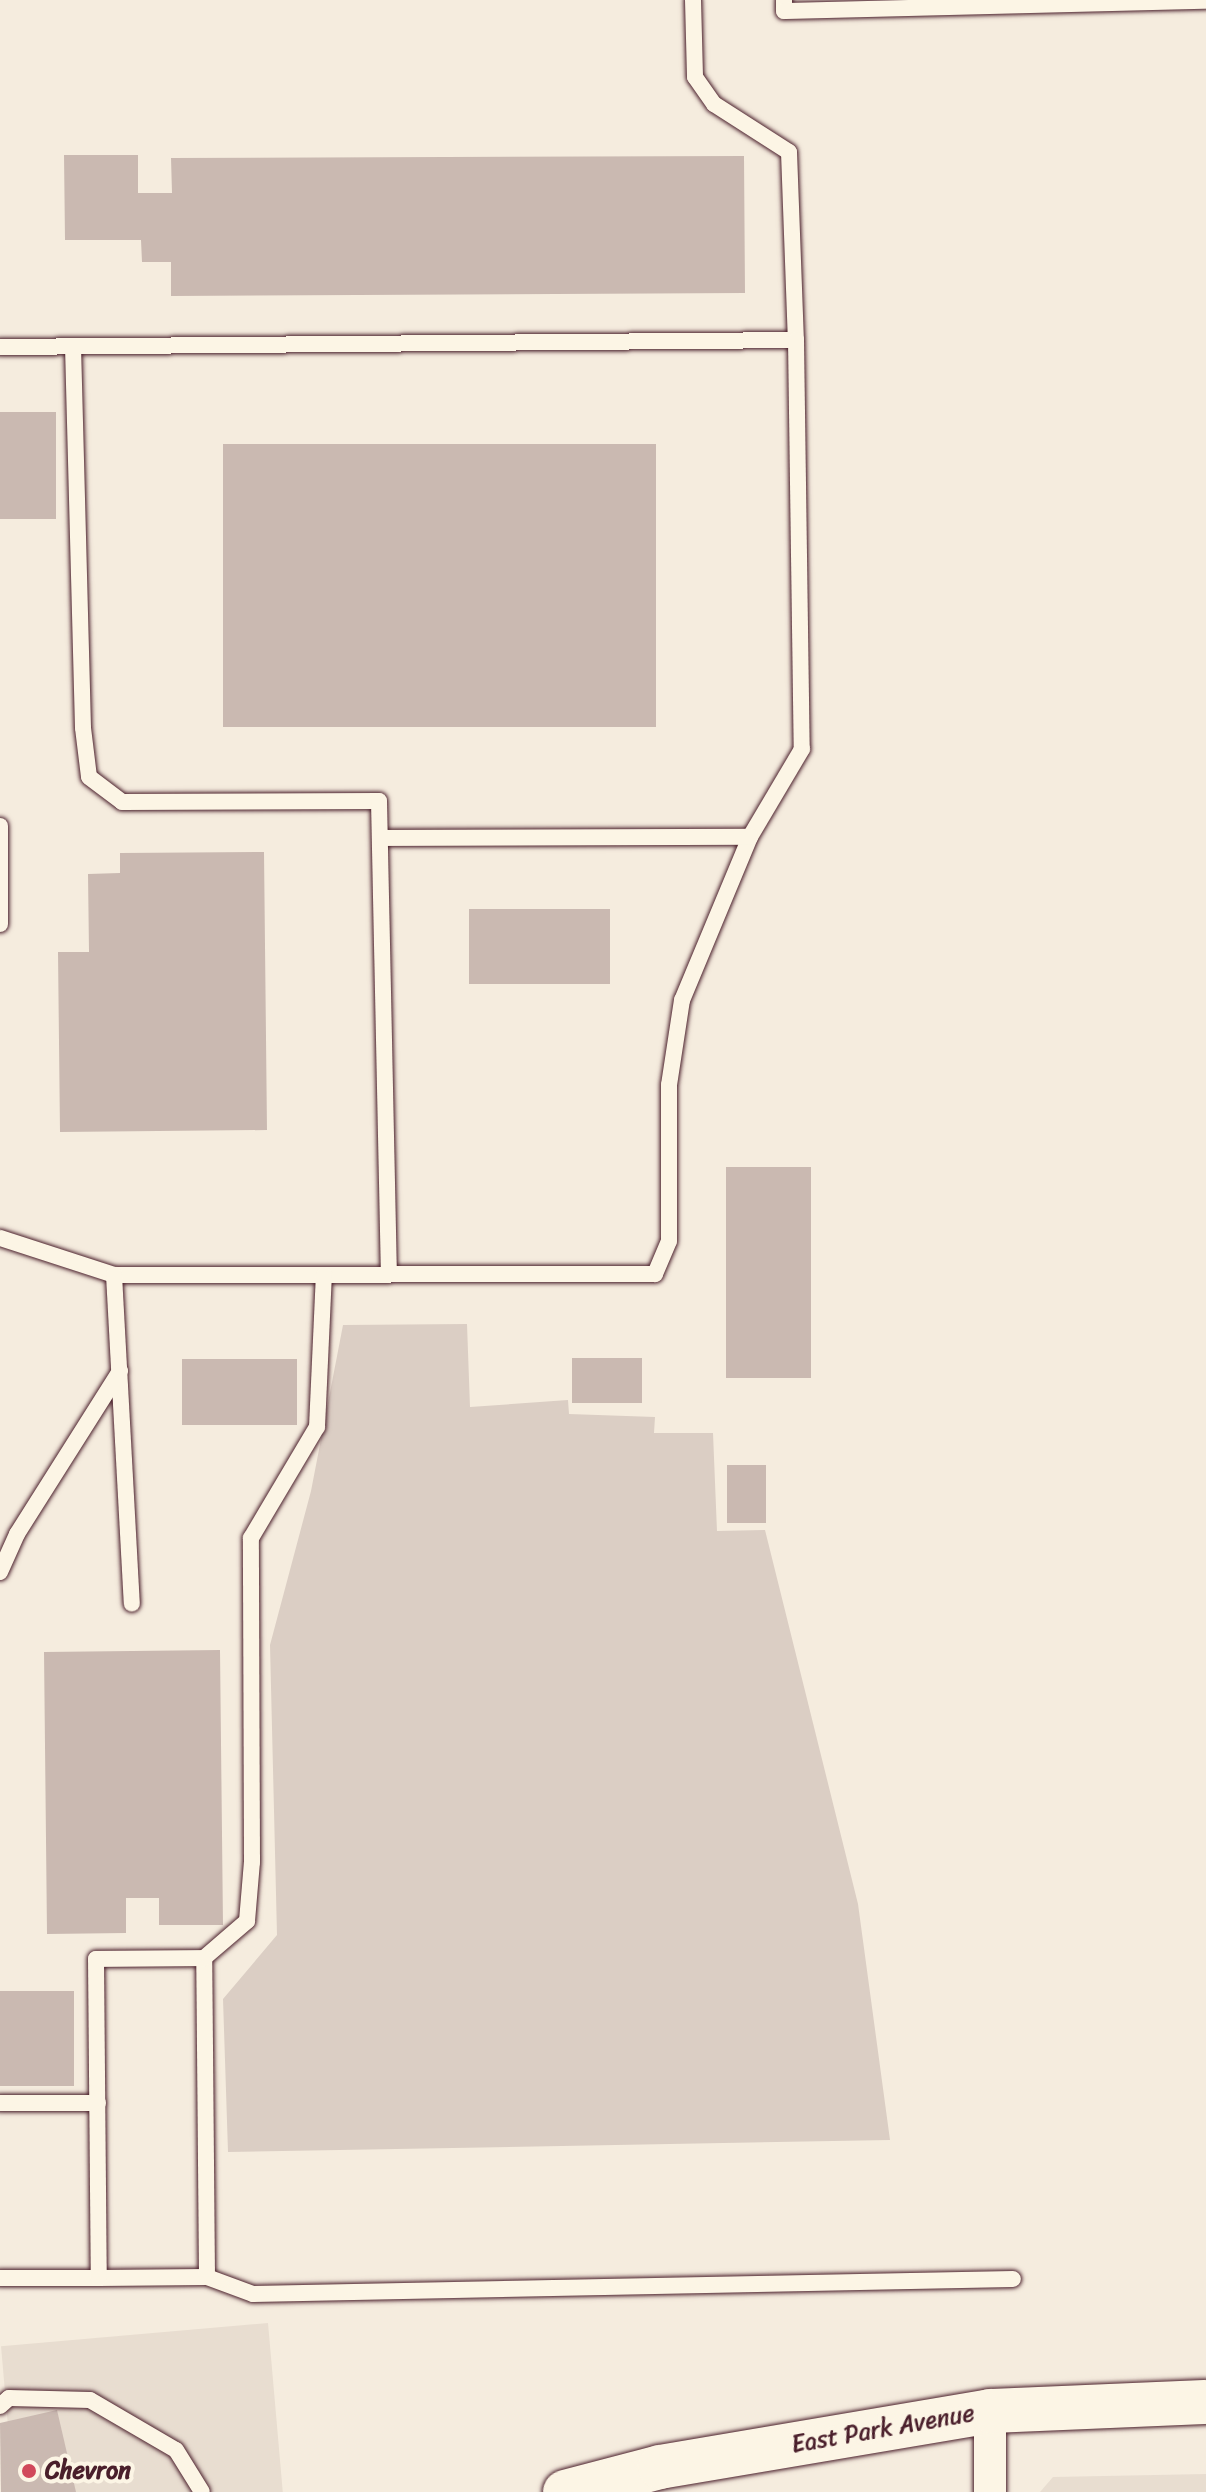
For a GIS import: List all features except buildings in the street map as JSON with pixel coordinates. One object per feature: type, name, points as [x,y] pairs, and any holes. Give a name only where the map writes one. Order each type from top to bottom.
[{"type":"main road","name":"East Park Avenue","points":[[565,2492],[990,2411],[1206,2402]]},
{"type":"street","points":[[990,2411],[990,2492]]},
{"type":"lane","points":[[0,1238],[114,1275],[655,1274],[669,1241],[669,1085],[682,1000],[750,837],[802,749],[796,340],[789,152],[714,104],[695,77],[693,0]]},
{"type":"lane","points":[[784,0],[784,11],[1206,1]]},
{"type":"lane","points":[[0,347],[796,340]]},
{"type":"lane","points":[[73,346],[83,728],[89,777],[122,802],[379,801],[389,1274]]},
{"type":"lane","points":[[0,826],[0,924]]},
{"type":"lane","points":[[380,838],[750,837]]},
{"type":"lane","points":[[114,1275],[132,1604]]},
{"type":"lane","points":[[99,2278],[96,1959],[204,1958],[247,1921],[252,1862],[251,1538],[317,1427],[324,1275]]},
{"type":"lane","points":[[0,1572],[8,1534],[120,1371]]},
{"type":"lane","points":[[204,1958],[207,2277]]},
{"type":"lane","points":[[0,2103],[98,2103]]},
{"type":"lane","points":[[0,2278],[207,2277],[253,2294],[1013,2279]]},
{"type":"lane","points":[[0,2406],[9,2398],[90,2400],[176,2450],[202,2492]]},
{"type":"shaded area","points":[[467,1324],[470,1407],[568,1400],[569,1414],[655,1417],[654,1433],[713,1433],[717,1531],[765,1530],[858,1904],[890,2140],[228,2152],[223,1999],[277,1935],[270,1645],[311,1491],[343,1325]]},
{"type":"shaded area","points":[[268,2323],[283,2492],[14,2492],[1,2346]]},
{"type":"shaded area","points":[[1206,2474],[1206,2492],[1040,2492],[1053,2477]]},
{"type":"place","name":"Chevron","points":[[29,2471]]}]
